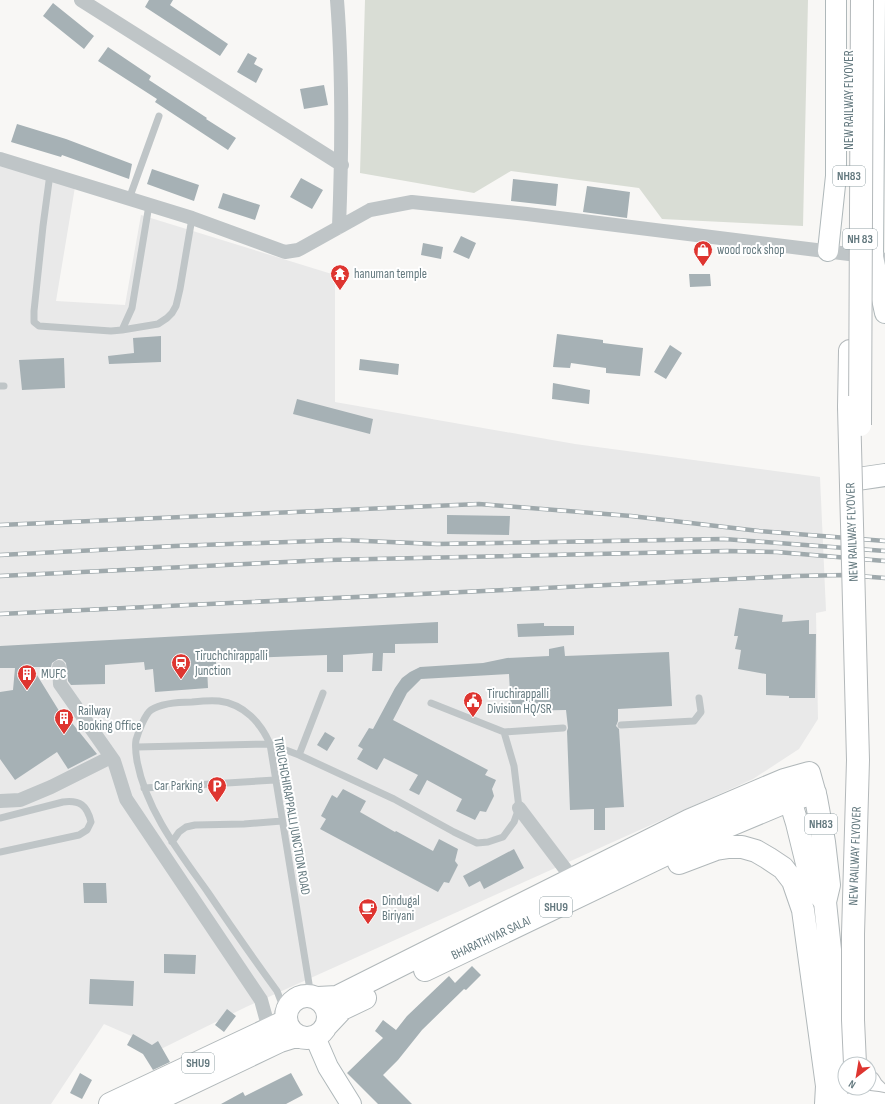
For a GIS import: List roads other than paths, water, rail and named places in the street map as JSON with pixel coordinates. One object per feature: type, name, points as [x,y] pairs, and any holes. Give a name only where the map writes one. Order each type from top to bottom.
[{"type":"main road","name":"NEW RAILWAY FLYOVER","points":[[849,0],[850,407],[856,485],[868,749],[864,953],[865,1056]]},
{"type":"main road","name":"NEW RAILWAY FLYOVER","points":[[851,1056],[853,1020],[853,934],[858,760],[856,485],[860,462],[862,0]]},
{"type":"main road","points":[[856,485],[885,475]]},
{"type":"main road","points":[[856,485],[885,486]]},
{"type":"main road","name":"NH83","points":[[787,790],[809,773],[815,793],[824,842],[829,885],[825,902]]},
{"type":"main road","points":[[787,790],[812,884],[825,902],[846,1056]]},
{"type":"main road","name":"BHARATHIYAR SALAI","points":[[110,1104],[298,1029],[342,1009],[704,836],[787,790]]},
{"type":"main road","name":"BHARATHIYAR SALAI","points":[[314,997],[337,997],[690,820],[787,790]]},
{"type":"main road","points":[[590,891],[613,892],[702,853],[722,848],[742,847],[756,851],[782,868],[793,880],[803,910],[827,1086],[826,1104]]},
{"type":"main road","name":"SHU9","points":[[298,1029],[287,1008],[291,1002],[297,998],[304,996],[314,997]]},
{"type":"main road","points":[[298,1029],[328,1013],[323,1002],[314,997]]},
{"type":"main road","name":"BHARATHIYAR SALAI","points":[[148,1104],[280,1042],[298,1029]]},
{"type":"main road","points":[[877,1092],[885,1100]]},
{"type":"main road","points":[[850,1104],[870,1101],[883,1104]]},
{"type":"street","points":[[81,0],[342,165]]},
{"type":"street","points":[[338,0],[341,55],[342,165],[339,227]]},
{"type":"street","points":[[828,251],[836,176],[836,0]]},
{"type":"street","points":[[875,0],[879,258],[885,313]]},
{"type":"street","points":[[0,159],[192,218],[285,252],[298,250],[370,210],[412,202],[527,214],[879,258]]},
{"type":"street","points":[[59,667],[60,684],[114,761],[126,799],[261,1000],[298,1029],[328,1067],[352,1104]]},
{"type":"street","points":[[0,801],[20,800],[51,787],[111,757]]},
{"type":"street","points":[[519,808],[572,878]]},
{"type":"street","points":[[298,1029],[315,1067],[339,1104]]},
{"type":"lane","points":[[129,199],[159,116]]},
{"type":"lane","points":[[50,174],[34,311],[34,322],[38,326],[47,328],[112,331],[158,324],[167,318],[176,306],[192,218]]},
{"type":"lane","points":[[122,330],[132,308],[149,205]]},
{"type":"lane","points":[[299,754],[323,693]]},
{"type":"lane","points":[[621,725],[694,721],[701,712],[699,698]]},
{"type":"lane","name":"TIRUCHCHIRAPPALLI JUNCTION ROAD","points":[[298,1029],[277,991],[172,842],[144,788],[137,761],[136,741],[143,722],[150,711],[162,706],[181,702],[220,701],[241,708],[256,720],[265,732],[270,744],[282,821],[314,997]]},
{"type":"lane","points":[[431,703],[504,732],[563,728]]},
{"type":"lane","points":[[137,747],[270,744],[299,754],[394,799],[477,843],[488,842],[503,837],[514,822],[519,808],[514,766],[504,732]]},
{"type":"lane","points":[[144,788],[275,780]]},
{"type":"lane","points":[[0,818],[72,801],[82,804],[89,812],[91,822],[86,830],[80,835],[0,852]]},
{"type":"lane","points":[[172,842],[179,832],[186,827],[195,825],[244,824],[282,821]]},
{"type":"railway","points":[[0,525],[479,504],[631,516],[759,531],[885,541]]},
{"type":"railway","points":[[0,555],[175,546],[342,540],[437,544],[724,539],[885,551]]},
{"type":"railway","points":[[0,576],[327,560],[727,551],[777,552],[885,561]]},
{"type":"railway","points":[[0,614],[796,576],[845,575],[885,578]]},
{"type":"place","name":"wood rock shop","points":[[703,267]]},
{"type":"place","name":"hanuman temple","points":[[340,291]]},
{"type":"place","name":"Tiruchchirappalli Junction","points":[[181,680]]},
{"type":"place","name":"MUFC","points":[[27,691]]},
{"type":"place","name":"Tiruchirappalli Division HQ/SR","points":[[473,718]]},
{"type":"place","name":"Railway Booking Office","points":[[64,735]]},
{"type":"place","name":"Car Parking","points":[[217,803]]},
{"type":"place","name":"Dindugal Biriyani","points":[[368,925]]}]
